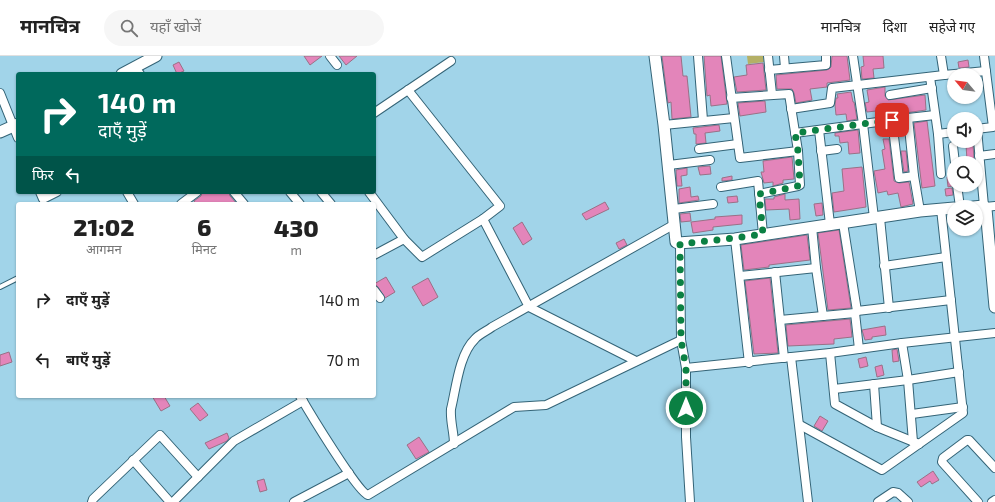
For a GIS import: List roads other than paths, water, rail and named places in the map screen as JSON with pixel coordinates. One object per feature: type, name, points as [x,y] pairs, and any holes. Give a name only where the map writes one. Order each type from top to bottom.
[{"type":"street","points":[[138,71],[156,56]]},
{"type":"street","points":[[330,56],[337,65]]},
{"type":"street","points":[[655,56],[674,209],[676,242],[680,244],[735,238],[920,211],[947,209]]},
{"type":"street","points":[[698,56],[703,120]]},
{"type":"street","points":[[726,56],[740,158],[798,151]]},
{"type":"street","points":[[768,56],[772,94]]},
{"type":"street","points":[[784,56],[785,68]]},
{"type":"street","points":[[769,70],[826,64],[826,56]]},
{"type":"street","points":[[854,56],[884,266],[888,308]]},
{"type":"street","points":[[941,56],[944,75]]},
{"type":"street","points":[[983,128],[993,127],[992,86],[986,71],[984,56]]},
{"type":"street","points":[[376,112],[451,61]]},
{"type":"street","points":[[791,108],[830,103],[832,88],[986,71]]},
{"type":"street","points":[[930,77],[938,134],[941,174]]},
{"type":"street","points":[[890,95],[932,88]]},
{"type":"street","points":[[376,204],[404,239],[422,257],[500,206],[408,90]]},
{"type":"street","points":[[731,98],[789,94],[798,151],[799,186],[759,194]]},
{"type":"street","points":[[0,132],[15,125],[1,96]]},
{"type":"street","points":[[795,133],[935,115]]},
{"type":"street","points":[[664,125],[734,118]]},
{"type":"street","points":[[908,118],[914,176],[920,211]]},
{"type":"street","points":[[892,120],[899,178],[914,176]]},
{"type":"street","points":[[819,130],[830,224]]},
{"type":"street","points":[[938,134],[947,133]]},
{"type":"street","points":[[894,140],[910,139]]},
{"type":"street","points":[[699,149],[738,144]]},
{"type":"street","points":[[978,148],[979,156],[995,154]]},
{"type":"street","points":[[821,151],[837,149]]},
{"type":"street","points":[[669,165],[710,160]]},
{"type":"street","points":[[721,187],[758,181],[763,234]]},
{"type":"street","points":[[983,192],[992,253],[995,307]]},
{"type":"street","points":[[43,198],[52,194]]},
{"type":"street","points":[[187,202],[195,194]]},
{"type":"street","points":[[236,194],[242,202]]},
{"type":"street","points":[[323,194],[329,202]]},
{"type":"street","points":[[674,209],[713,204]]},
{"type":"street","points":[[800,425],[882,470],[916,443],[963,413],[941,209]]},
{"type":"street","points":[[482,219],[528,307],[636,361]]},
{"type":"street","points":[[843,223],[856,312],[859,349]]},
{"type":"street","points":[[454,444],[454,432],[450,416],[451,409],[463,357],[474,339],[492,327],[675,224]]},
{"type":"street","points":[[812,227],[823,316]]},
{"type":"street","points":[[735,238],[749,362]]},
{"type":"street","points":[[376,254],[404,239]]},
{"type":"street","points":[[680,244],[681,340],[686,368],[686,437],[690,502]]},
{"type":"street","points":[[884,266],[946,258]]},
{"type":"street","points":[[740,276],[816,268]]},
{"type":"street","points":[[775,272],[780,320],[800,425],[808,502]]},
{"type":"street","points":[[376,293],[380,298]]},
{"type":"street","points":[[780,320],[951,300]]},
{"type":"street","points":[[686,368],[788,358],[902,343],[995,333]]},
{"type":"street","points":[[133,460],[172,502],[234,440],[302,399],[349,473],[364,493],[368,495],[514,408],[546,405],[681,340]]},
{"type":"street","points":[[902,343],[916,443]]},
{"type":"street","points":[[830,353],[835,404],[877,426],[916,443]]},
{"type":"street","points":[[834,389],[959,372]]},
{"type":"street","points":[[874,384],[877,426]]},
{"type":"street","points":[[912,414],[963,407]]},
{"type":"street","points":[[92,502],[93,499],[160,435],[198,477]]},
{"type":"street","points":[[978,502],[942,462],[943,458],[969,440],[995,468]]},
{"type":"street","points":[[294,502],[349,473]]},
{"type":"street","points":[[878,502],[893,492],[898,493],[908,502]]},
{"type":"lane","points":[[0,287],[16,279]]}]
